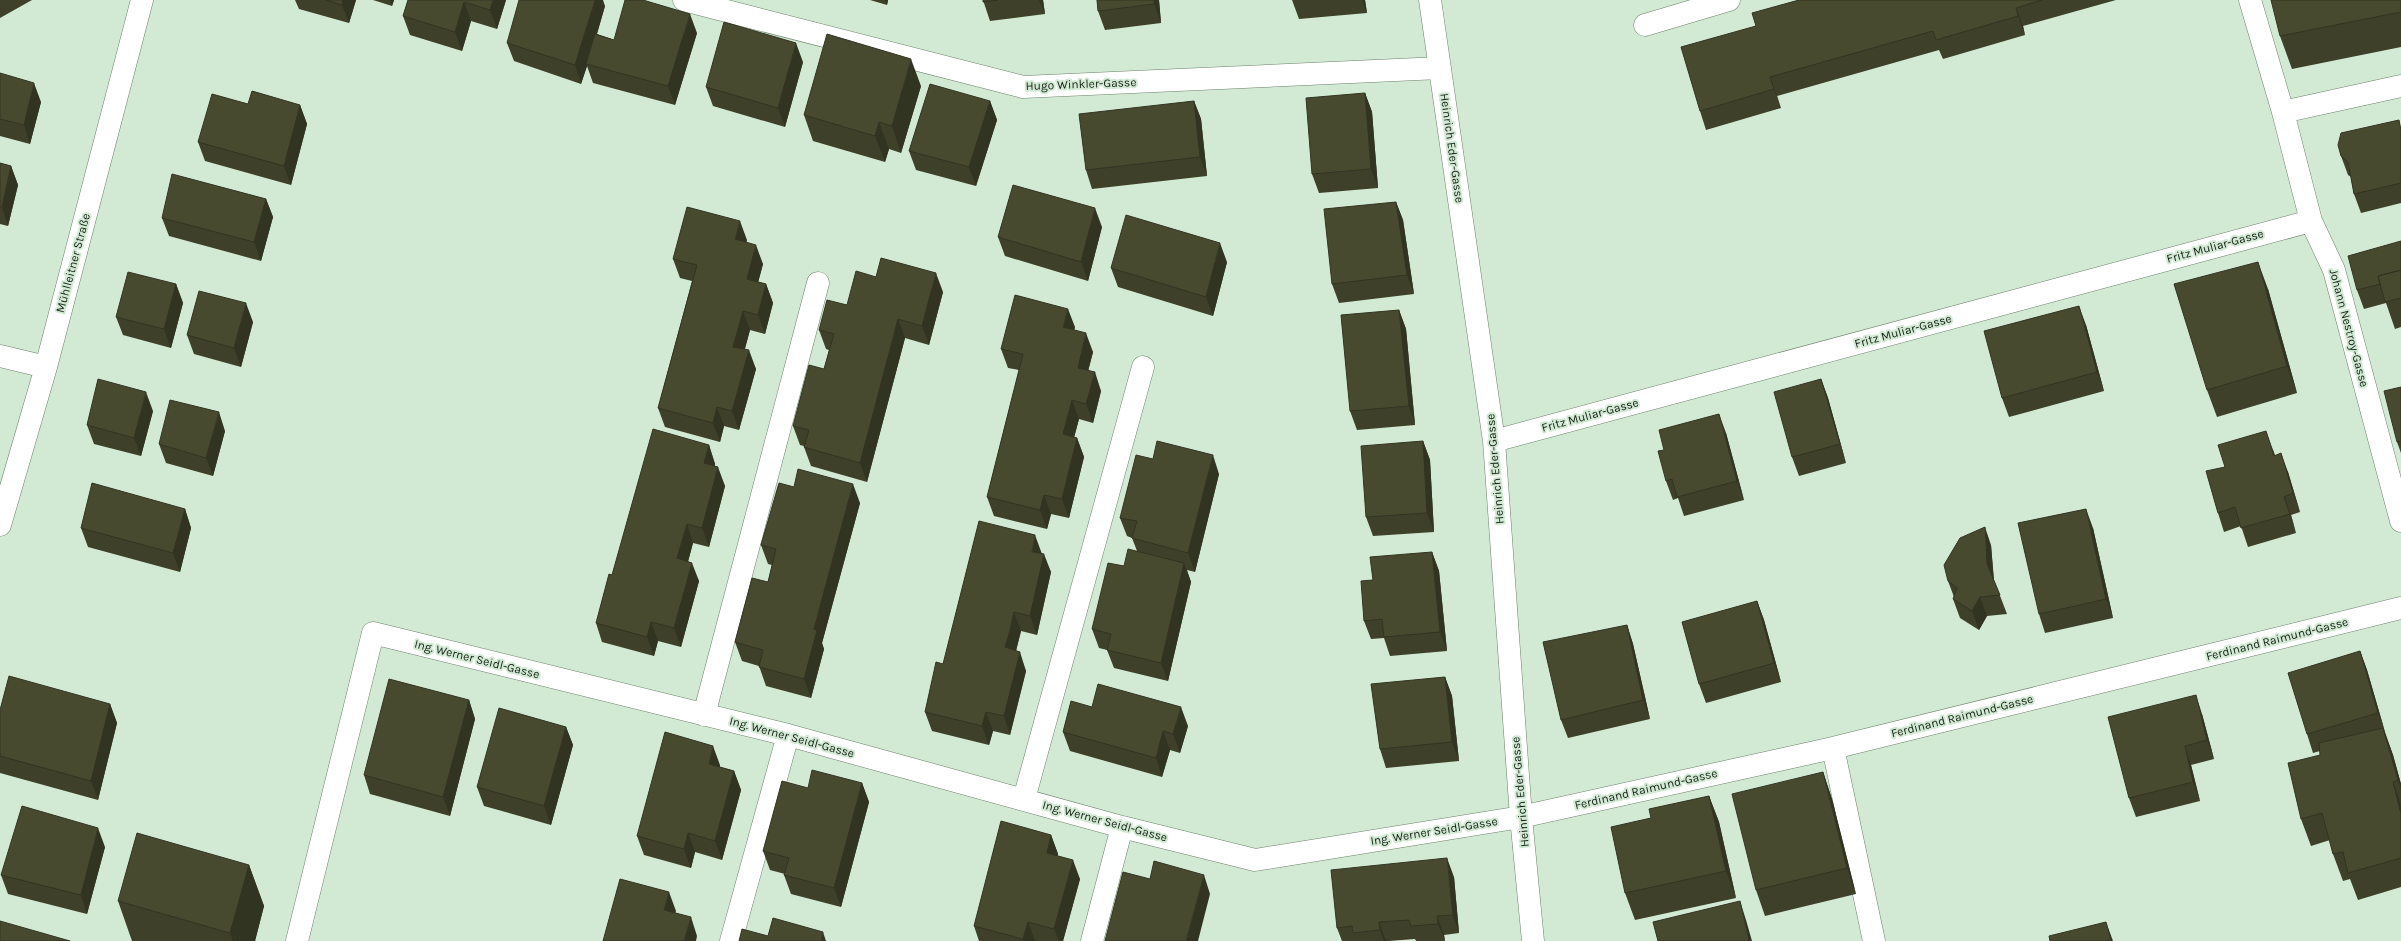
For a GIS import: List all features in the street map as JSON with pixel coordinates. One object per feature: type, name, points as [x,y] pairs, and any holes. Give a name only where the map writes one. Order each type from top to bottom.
[{"type":"street","name":"Mühlleitner Straße","points":[[0,525],[46,367],[142,0]]},
{"type":"street","name":"Hugo Winkler-Gasse","points":[[684,0],[1023,87],[1440,68]]},
{"type":"street","name":"Heinrich Eder-Gasse","points":[[1430,0],[1494,441],[1522,817],[1533,941]]},
{"type":"street","points":[[1645,25],[1729,0]]},
{"type":"street","name":"Johann Nestroy-Gasse","points":[[2250,0],[2283,112],[2311,221],[2334,270],[2401,521]]},
{"type":"street","points":[[2283,112],[2401,86]]},
{"type":"street","name":"Fritz Muliar-Gasse","points":[[1494,441],[2311,221]]},
{"type":"street","points":[[704,714],[818,283]]},
{"type":"street","points":[[0,356],[46,367]]},
{"type":"street","points":[[1024,799],[1143,367]]},
{"type":"street","name":"Ferdinand Raimund-Gasse","points":[[1522,817],[1833,748],[2401,608]]},
{"type":"street","name":"Ing. Werner Seidl-Gasse","points":[[297,941],[373,633],[788,735],[1122,827],[1255,860],[1522,817]]},
{"type":"street","points":[[731,941],[788,735]]},
{"type":"street","points":[[1833,748],[1874,941]]},
{"type":"street","points":[[1092,941],[1122,827]]},
{"type":"building","points":[[326,0],[343,0],[342,5]]},
{"type":"building","points":[[408,0],[493,0],[490,10],[464,2],[455,32],[403,16]]},
{"type":"building","points":[[519,0],[595,0],[575,65],[507,43]]},
{"type":"building","points":[[625,0],[643,0],[690,14],[668,86],[586,64],[595,34],[614,40]]},
{"type":"building","points":[[983,0],[998,0],[983,2]]},
{"type":"building","points":[[1097,0],[1154,0],[1154,4],[1098,11]]},
{"type":"building","points":[[1799,0],[2042,0],[2016,8],[2018,16],[1936,40],[1933,31],[1770,77],[1774,89],[1700,111],[1681,47],[1756,26],[1752,13]]},
{"type":"building","points":[[2271,0],[2401,0],[2401,12],[2280,36]]},
{"type":"building","points":[[724,22],[796,43],[778,108],[706,87]]},
{"type":"building","points":[[827,34],[911,59],[892,126],[879,122],[875,136],[804,115]]},
{"type":"building","points":[[0,73],[34,83],[24,125],[0,119]]},
{"type":"building","points":[[930,84],[990,101],[969,167],[909,151]]},
{"type":"building","points":[[252,91],[300,105],[284,166],[198,142],[212,94],[248,104]]},
{"type":"building","points":[[1365,93],[1371,169],[1312,174],[1306,98]]},
{"type":"building","points":[[1194,101],[1200,157],[1086,170],[1079,114]]},
{"type":"building","points":[[2399,120],[2401,130],[2401,183],[2354,194],[2348,162],[2341,156],[2338,145],[2341,133]]},
{"type":"building","points":[[0,163],[11,166],[2,207],[0,207]]},
{"type":"building","points":[[172,174],[266,199],[254,242],[162,218]]},
{"type":"building","points":[[1013,185],[1095,208],[1081,262],[998,237]]},
{"type":"building","points":[[1396,202],[1407,275],[1332,284],[1324,209]]},
{"type":"building","points":[[687,207],[740,221],[735,239],[756,245],[747,279],[766,284],[758,315],[743,311],[733,347],[749,350],[732,411],[717,407],[713,423],[658,408],[697,265],[673,259]]},
{"type":"building","points":[[1126,215],[1220,243],[1206,297],[1111,268]]},
{"type":"building","points":[[2401,241],[2401,270],[2378,276],[2380,284],[2357,290],[2348,256]]},
{"type":"building","points":[[881,258],[936,273],[922,326],[898,319],[860,463],[804,447],[809,430],[793,426],[809,365],[824,369],[834,334],[819,330],[827,300],[847,305],[856,271],[876,277]]},
{"type":"building","points":[[2258,262],[2287,366],[2207,390],[2174,284]]},
{"type":"building","points":[[2401,270],[2401,298],[2385,302],[2378,276]]},
{"type":"building","points":[[128,272],[176,284],[164,329],[116,317]]},
{"type":"building","points":[[199,291],[246,303],[234,348],[187,335]]},
{"type":"building","points":[[1015,295],[1068,309],[1063,327],[1086,333],[1078,368],[1095,372],[1086,404],[1072,400],[1063,434],[1077,438],[1062,499],[1044,495],[1040,510],[987,497],[1023,354],[1001,349]]},
{"type":"building","points":[[2079,306],[2097,372],[2002,398],[1984,331]]},
{"type":"building","points":[[1399,310],[1409,406],[1350,411],[1341,315]]},
{"type":"building","points":[[98,379],[146,392],[134,438],[87,425]]},
{"type":"building","points":[[1821,379],[1840,444],[1792,457],[1774,392]]},
{"type":"building","points":[[2401,387],[2401,441],[2397,442],[2384,391]]},
{"type":"building","points":[[170,400],[219,412],[206,458],[159,444]]},
{"type":"building","points":[[1719,414],[1737,481],[1677,497],[1672,479],[1666,481],[1658,451],[1664,450],[1659,430]]},
{"type":"building","points":[[653,429],[709,445],[704,463],[718,467],[702,528],[687,524],[677,558],[692,563],[674,628],[651,622],[647,637],[596,623],[609,574],[612,575]]},
{"type":"building","points":[[2266,431],[2274,456],[2281,453],[2293,493],[2284,497],[2290,514],[2241,528],[2235,507],[2218,513],[2206,471],[2225,467],[2218,445]]},
{"type":"building","points":[[1157,441],[1213,455],[1188,553],[1132,538],[1137,521],[1120,518],[1136,455],[1153,459]]},
{"type":"building","points":[[1423,441],[1427,513],[1366,517],[1361,446]]},
{"type":"building","points":[[798,469],[853,484],[814,629],[817,630],[804,679],[759,667],[763,650],[735,642],[752,578],[768,582],[776,549],[761,545],[779,483],[794,487]]},
{"type":"building","points":[[92,483],[185,509],[173,553],[81,528]]},
{"type":"building","points":[[2086,509],[2106,599],[2039,614],[2018,523]]},
{"type":"building","points":[[979,521],[1035,535],[1032,552],[1044,554],[1030,616],[1014,612],[1005,647],[1020,652],[1004,716],[986,712],[982,726],[925,712],[936,662],[943,664]]},
{"type":"building","points":[[1985,527],[1987,564],[2000,595],[1980,597],[1972,611],[1953,599],[1957,588],[1948,581],[1944,565],[1960,538]]},
{"type":"building","points":[[1128,549],[1184,563],[1161,663],[1107,650],[1111,634],[1092,629],[1108,563],[1124,566]]},
{"type":"building","points":[[1432,552],[1440,632],[1384,637],[1382,619],[1364,621],[1361,581],[1373,580],[1370,557]]},
{"type":"building","points":[[1757,601],[1774,663],[1699,684],[1682,622]]},
{"type":"building","points":[[1627,625],[1643,700],[1561,720],[1543,642]]},
{"type":"building","points":[[2360,651],[2378,713],[2307,734],[2288,673]]},
{"type":"building","points":[[9,676],[110,704],[91,781],[0,756],[0,710]]},
{"type":"building","points":[[1445,677],[1452,742],[1380,749],[1371,684]]},
{"type":"building","points":[[389,679],[469,700],[443,797],[364,775]]},
{"type":"building","points":[[1098,684],[1181,707],[1173,734],[1163,731],[1156,758],[1063,732],[1071,701],[1092,707]]},
{"type":"building","points":[[2196,695],[2207,740],[2185,746],[2193,782],[2129,798],[2108,717]]},
{"type":"building","points":[[499,708],[566,727],[544,806],[477,787]]},
{"type":"building","points":[[2383,728],[2398,780],[2393,782],[2401,814],[2401,858],[2348,873],[2343,852],[2333,854],[2322,813],[2301,819],[2288,763],[2320,755],[2319,743]]},
{"type":"building","points":[[665,732],[713,746],[709,764],[734,771],[715,841],[688,833],[684,849],[637,836]]},
{"type":"building","points":[[812,770],[862,783],[834,888],[784,875],[789,858],[763,851],[782,781],[808,788]]},
{"type":"building","points":[[1823,772],[1847,868],[1756,890],[1732,794]]},
{"type":"building","points":[[1709,796],[1726,871],[1625,893],[1611,827],[1651,818],[1649,809]]},
{"type":"building","points":[[22,806],[98,828],[81,895],[1,875]]},
{"type":"building","points":[[1001,821],[1051,835],[1047,853],[1073,860],[1054,929],[1028,922],[1023,939],[974,926]]},
{"type":"building","points":[[137,833],[249,865],[230,933],[118,901]]},
{"type":"building","points":[[1447,858],[1453,915],[1437,916],[1438,924],[1411,926],[1409,920],[1379,922],[1380,930],[1353,933],[1352,926],[1337,928],[1331,870]]},
{"type":"building","points":[[1154,861],[1204,875],[1186,941],[1105,941],[1123,872],[1150,879]]},
{"type":"building","points":[[620,879],[669,892],[664,910],[691,917],[684,941],[603,941]]},
{"type":"building","points":[[1740,901],[1749,941],[1658,941],[1653,922]]},
{"type":"building","points":[[773,918],[823,932],[821,941],[739,941],[742,929],[768,936]]},
{"type":"building","points":[[0,921],[70,941],[0,941]]},
{"type":"building","points":[[2106,922],[2111,941],[2050,941],[2049,936]]}]
